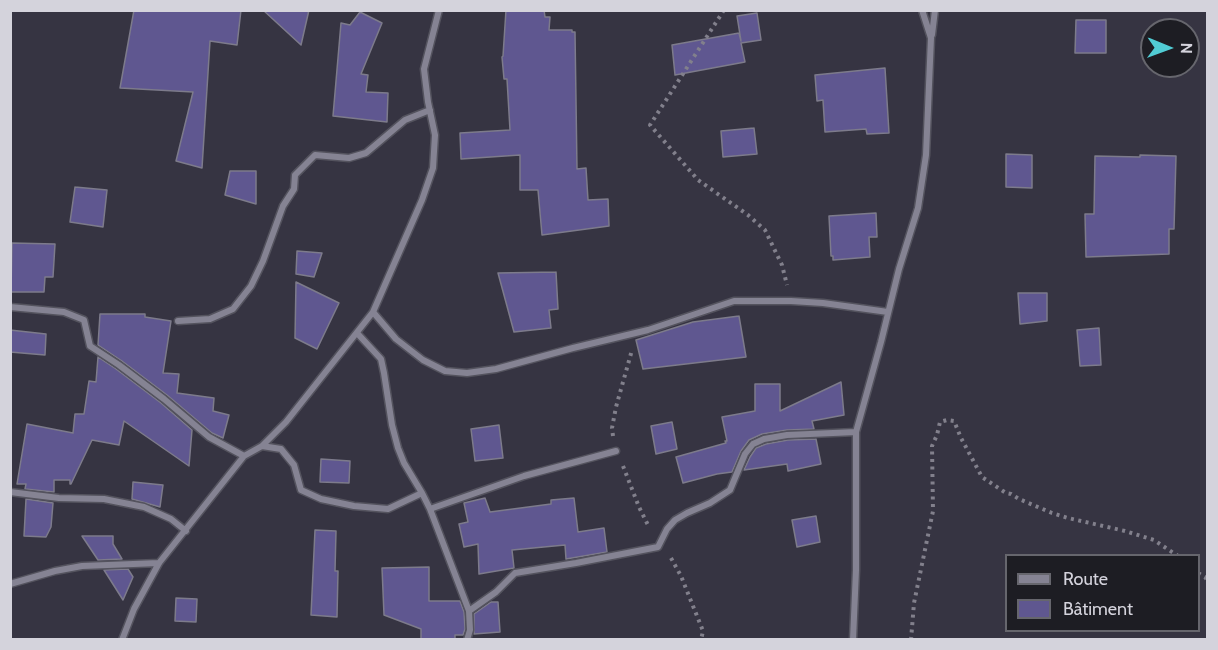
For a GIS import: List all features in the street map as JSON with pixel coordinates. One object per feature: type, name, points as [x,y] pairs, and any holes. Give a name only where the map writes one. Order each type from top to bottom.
[{"type":"street","points":[[122,639],[134,609],[159,563],[244,456],[262,446],[286,422],[373,312],[422,200],[433,168],[435,135],[424,69],[439,10]]},
{"type":"street","points":[[922,10],[931,39]]},
{"type":"street","points":[[853,639],[856,570],[856,432],[899,269],[918,208],[926,155],[931,39],[935,10]]},
{"type":"street","points":[[178,321],[210,319],[233,309],[251,286],[263,261],[283,206],[294,189],[294,175],[315,155],[350,158],[366,153],[405,120],[430,110]]},
{"type":"street","points":[[373,312],[396,339],[423,360],[445,371],[467,373],[496,369],[638,333],[734,301],[823,303],[888,312]]},
{"type":"street","points":[[10,307],[64,312],[84,320],[90,346],[164,399],[209,437],[244,456]]},
{"type":"street","points":[[357,333],[381,359],[398,448],[430,509],[469,611],[468,639]]},
{"type":"street","points":[[469,611],[496,592],[515,573],[658,547],[675,519],[710,503],[730,490],[745,454],[753,444],[773,436],[856,432]]},
{"type":"street","points":[[262,446],[281,449],[294,465],[301,490],[321,499],[354,506],[387,509],[422,493]]},
{"type":"street","points":[[430,509],[524,476],[616,451]]},
{"type":"street","points":[[10,492],[59,498],[104,499],[144,507],[171,519],[186,531]]},
{"type":"street","points":[[10,584],[82,566],[159,563]]},
{"type":"path","points":[[724,10],[650,125],[698,180],[748,215],[765,230],[782,265],[792,301]]},
{"type":"path","points":[[638,333],[612,428],[616,451],[648,526],[662,540],[681,576],[703,631],[702,639]]},
{"type":"path","points":[[911,639],[914,603],[933,511],[932,446],[940,422],[946,420],[954,421],[982,477],[1006,493],[1052,513],[1154,540],[1176,554]]},
{"type":"building","points":[[134,10],[241,10],[237,45],[210,41],[202,168],[176,161],[193,92],[120,88]]},
{"type":"building","points":[[263,10],[309,10],[301,45]]},
{"type":"building","points":[[506,10],[544,10],[545,17],[550,17],[549,30],[575,32],[577,169],[586,168],[588,200],[608,199],[609,226],[542,235],[538,190],[520,190],[520,155],[461,159],[460,133],[510,130],[507,79],[504,79],[502,57]]},
{"type":"building","points":[[360,12],[382,23],[361,74],[368,75],[366,92],[388,93],[387,122],[333,116],[341,23],[350,25]]},
{"type":"building","points":[[757,13],[761,40],[741,43],[745,62],[675,75],[672,45],[739,33],[741,41],[737,16]]},
{"type":"building","points":[[1076,20],[1106,20],[1106,53],[1075,53]]},
{"type":"building","points":[[885,68],[889,133],[867,134],[866,129],[825,132],[823,100],[817,101],[815,75]]},
{"type":"building","points":[[754,128],[757,154],[723,157],[721,131]]},
{"type":"building","points":[[1006,154],[1032,155],[1032,188],[1006,187]]},
{"type":"building","points":[[1140,155],[1176,156],[1174,229],[1169,229],[1169,254],[1086,257],[1085,214],[1094,214],[1095,156],[1140,157]]},
{"type":"building","points":[[230,171],[256,171],[256,204],[225,195]]},
{"type":"building","points":[[75,187],[107,190],[103,227],[70,222]]},
{"type":"building","points":[[876,213],[877,237],[869,237],[870,257],[833,260],[829,216]]},
{"type":"building","points":[[12,243],[55,244],[53,277],[45,277],[44,292],[11,292]]},
{"type":"building","points":[[297,251],[322,253],[314,277],[296,274]]},
{"type":"building","points":[[556,272],[558,309],[549,310],[551,328],[514,332],[498,273]]},
{"type":"building","points":[[296,282],[339,303],[317,349],[295,338]]},
{"type":"building","points":[[1018,293],[1047,293],[1047,321],[1020,324]]},
{"type":"building","points":[[100,314],[145,314],[145,317],[171,321],[163,373],[179,374],[177,393],[214,398],[213,411],[229,415],[223,438],[212,433],[167,395],[98,345]]},
{"type":"building","points":[[739,316],[746,357],[643,369],[636,340],[693,322]]},
{"type":"building","points":[[1099,328],[1101,365],[1080,366],[1077,330]]},
{"type":"building","points":[[10,330],[46,334],[45,355],[10,352]]},
{"type":"building","points":[[98,357],[161,403],[192,430],[189,466],[124,421],[119,445],[92,440],[71,484],[70,480],[54,480],[54,492],[25,489],[26,484],[17,484],[27,424],[73,433],[75,414],[84,414],[89,381],[96,382]]},
{"type":"building","points":[[841,382],[844,415],[812,421],[814,429],[762,434],[749,440],[741,451],[732,472],[683,483],[676,457],[726,443],[722,417],[755,411],[755,384],[780,384],[780,411]]},
{"type":"building","points":[[672,422],[677,449],[656,454],[651,426]]},
{"type":"building","points":[[499,425],[503,458],[475,461],[471,429]]},
{"type":"building","points":[[816,439],[821,464],[788,471],[787,464],[744,470],[756,448],[788,440]]},
{"type":"building","points":[[321,459],[350,461],[349,483],[320,482]]},
{"type":"building","points":[[133,482],[163,485],[160,507],[132,499]]},
{"type":"building","points":[[485,498],[490,512],[551,504],[551,500],[574,498],[578,532],[604,528],[607,552],[566,559],[565,545],[512,550],[514,568],[479,574],[478,544],[464,547],[459,524],[468,522],[464,503]]},
{"type":"building","points":[[26,499],[53,503],[51,527],[46,537],[24,536]]},
{"type":"building","points":[[816,516],[820,542],[797,547],[792,520]]},
{"type":"building","points":[[315,530],[336,531],[337,617],[311,615]]},
{"type":"building","points":[[82,536],[113,536],[113,544],[122,559],[98,560]]},
{"type":"building","points":[[429,567],[429,601],[460,601],[464,612],[463,635],[455,635],[455,639],[421,639],[421,629],[384,615],[382,568]]},
{"type":"building","points":[[128,569],[133,577],[123,600],[104,570]]},
{"type":"building","points":[[176,598],[197,599],[196,622],[175,621]]},
{"type":"building","points":[[491,602],[498,602],[500,632],[474,634],[474,614]]}]
